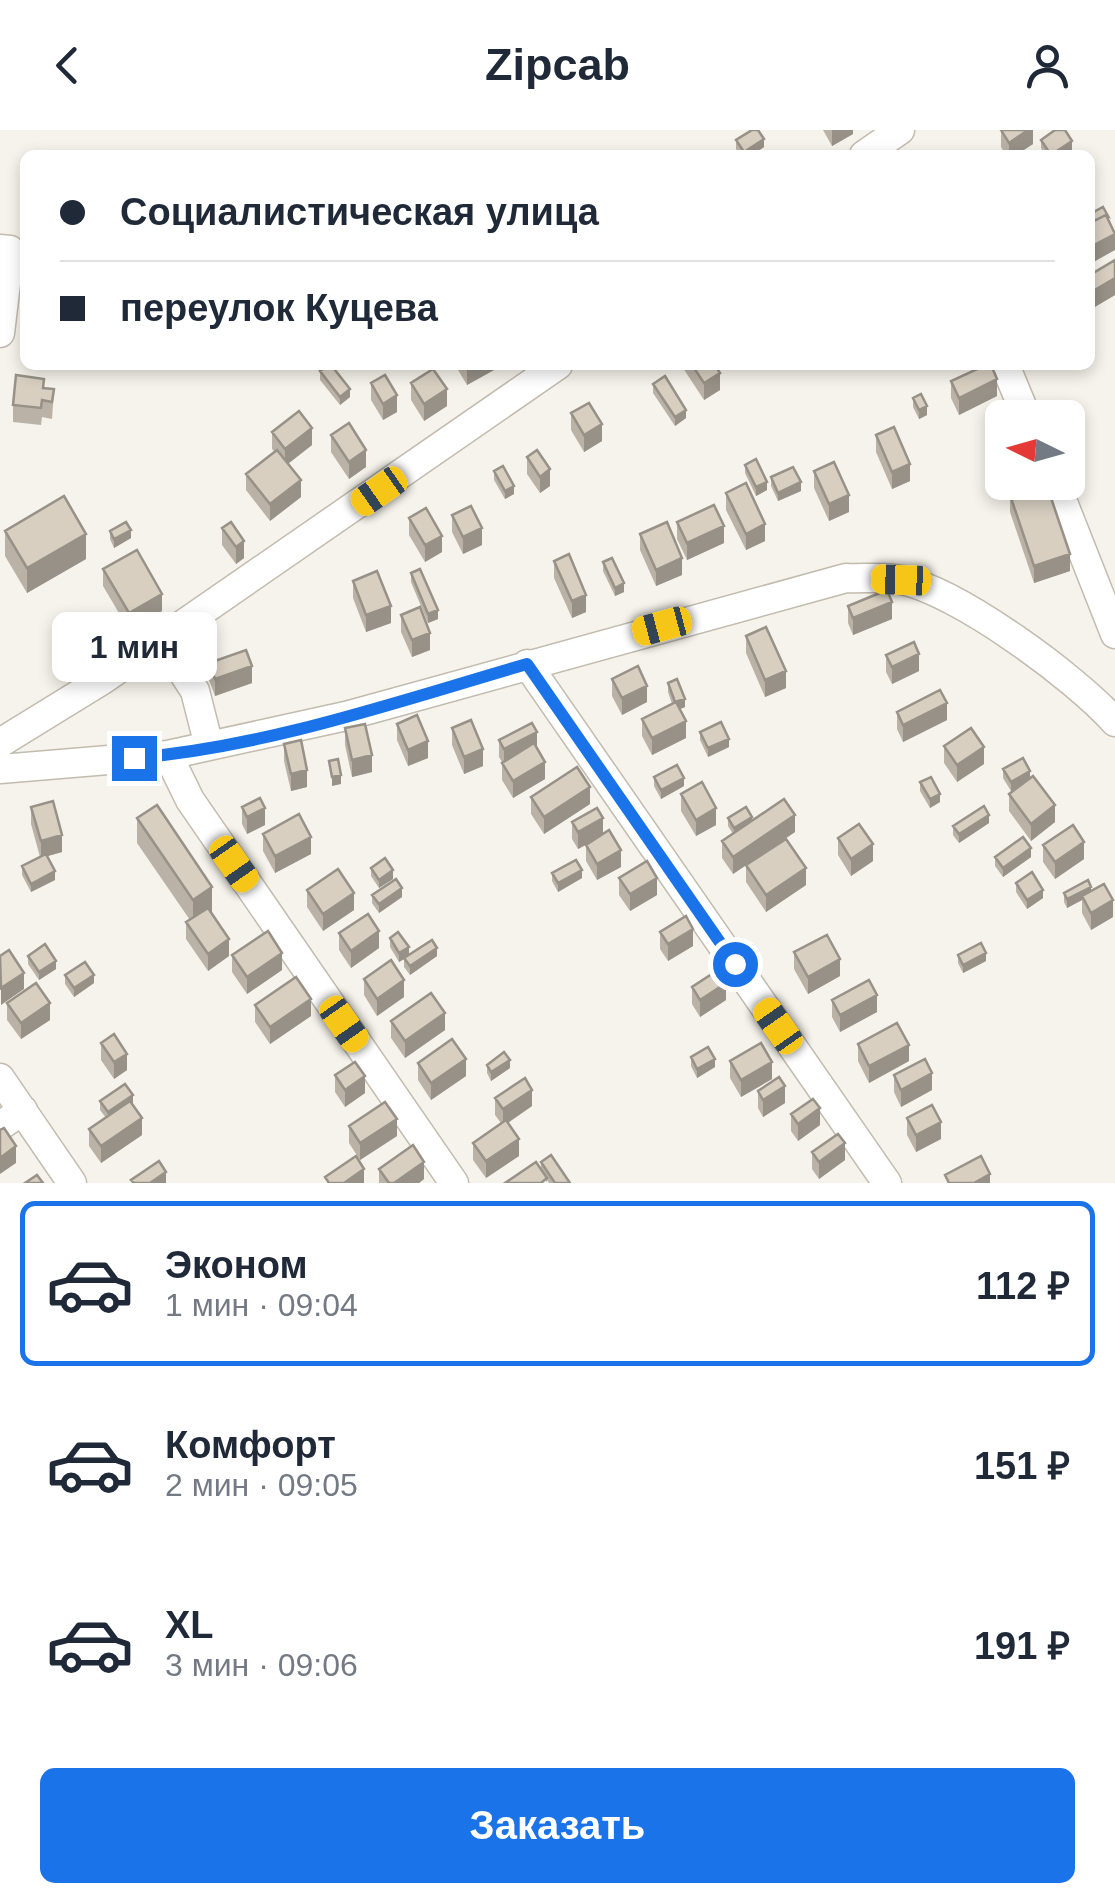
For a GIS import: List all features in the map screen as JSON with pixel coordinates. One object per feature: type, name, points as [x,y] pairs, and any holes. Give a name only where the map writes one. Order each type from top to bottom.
[{"type":"street","points":[[874,150],[899,137]]},
{"type":"street","points":[[0,249],[10,250],[0,333]]},
{"type":"street","points":[[0,743],[38,724],[551,370]]},
{"type":"street","points":[[1006,370],[1019,400]]},
{"type":"street","points":[[1062,500],[1115,634]]},
{"type":"street","points":[[0,769],[168,755],[346,716],[846,578],[901,580],[959,603],[1096,700],[1115,722]]},
{"type":"street","points":[[162,640],[195,691],[209,746]]},
{"type":"street","points":[[527,664],[887,1183]]},
{"type":"street","points":[[168,755],[190,800],[454,1183]]},
{"type":"street","points":[[0,1078],[11,1118],[72,1183]]},
{"type":"building","points":[[752,130],[758,130],[764,139],[747,150],[736,140]]},
{"type":"building","points":[[1001,130],[1028,130],[1009,143]]},
{"type":"building","points":[[1055,130],[1065,130],[1072,141],[1058,150],[1048,150],[1041,140]]},
{"type":"building","points":[[1103,207],[1108,216],[1095,220],[1095,211]]},
{"type":"building","points":[[1106,215],[1115,234],[1095,244],[1095,220]]},
{"type":"building","points":[[1115,260],[1115,278],[1095,290],[1095,272]]},
{"type":"building","points":[[335,370],[350,389],[340,397],[320,371]]},
{"type":"building","points":[[434,370],[447,389],[424,404],[411,383]]},
{"type":"building","points":[[695,370],[718,370],[720,373],[704,383]]},
{"type":"building","points":[[975,370],[993,370],[997,379],[959,398],[951,381]]},
{"type":"building","points":[[16,375],[44,379],[43,388],[54,389],[52,402],[42,400],[41,408],[13,405]]},
{"type":"building","points":[[385,375],[397,395],[383,404],[371,383]]},
{"type":"building","points":[[665,376],[686,410],[675,417],[653,384]]},
{"type":"building","points":[[921,394],[927,406],[919,410],[913,398]]},
{"type":"building","points":[[589,403],[602,424],[584,435],[571,413]]},
{"type":"building","points":[[299,411],[312,428],[285,449],[272,432]]},
{"type":"building","points":[[349,423],[366,450],[349,462],[331,435]]},
{"type":"building","points":[[894,427],[910,464],[892,472],[876,435]]},
{"type":"building","points":[[277,450],[301,480],[270,504],[246,474]]},
{"type":"building","points":[[537,450],[550,469],[540,477],[527,457]]},
{"type":"building","points":[[756,459],[767,482],[756,487],[745,465]]},
{"type":"building","points":[[834,462],[849,495],[829,504],[814,471]]},
{"type":"building","points":[[503,466],[514,486],[505,491],[494,471]]},
{"type":"building","points":[[793,467],[801,482],[778,493],[771,477]]},
{"type":"building","points":[[746,483],[765,524],[746,534],[726,493]]},
{"type":"building","points":[[64,496],[86,534],[27,568],[5,531]]},
{"type":"building","points":[[1012,500],[1052,500],[1070,554],[1034,566]]},
{"type":"building","points":[[714,505],[724,526],[687,543],[677,522]]},
{"type":"building","points":[[471,506],[482,528],[463,537],[452,515]]},
{"type":"building","points":[[426,508],[442,536],[425,545],[409,518]]},
{"type":"building","points":[[126,522],[131,530],[114,539],[110,531]]},
{"type":"building","points":[[231,522],[244,541],[236,547],[222,528]]},
{"type":"building","points":[[667,522],[682,558],[656,570],[640,534]]},
{"type":"building","points":[[137,550],[162,594],[129,613],[103,569]]},
{"type":"building","points":[[569,554],[586,595],[572,601],[554,561]]},
{"type":"building","points":[[612,558],[624,583],[615,588],[603,562]]},
{"type":"building","points":[[420,569],[438,610],[428,614],[411,573]]},
{"type":"building","points":[[377,571],[391,606],[366,615],[353,581]]},
{"type":"building","points":[[887,590],[892,602],[853,618],[848,606]]},
{"type":"building","points":[[420,607],[430,633],[412,640],[401,615]]},
{"type":"building","points":[[766,627],[786,671],[765,680],[746,636]]},
{"type":"building","points":[[914,642],[919,654],[892,667],[886,655]]},
{"type":"building","points":[[246,650],[252,666],[215,679],[209,663]]},
{"type":"building","points":[[638,666],[647,686],[622,698],[612,679]]},
{"type":"building","points":[[677,679],[685,699],[675,702],[668,683]]},
{"type":"building","points":[[940,690],[947,703],[903,725],[897,712]]},
{"type":"building","points":[[676,702],[686,721],[652,738],[642,719]]},
{"type":"building","points":[[417,715],[428,741],[408,750],[397,724]]},
{"type":"building","points":[[471,720],[483,749],[464,757],[452,728]]},
{"type":"building","points":[[721,722],[729,739],[708,748],[700,732]]},
{"type":"building","points":[[532,723],[537,732],[504,749],[499,740]]},
{"type":"building","points":[[365,724],[372,755],[352,760],[345,728]]},
{"type":"building","points":[[971,728],[984,747],[957,765],[944,746]]},
{"type":"building","points":[[301,740],[307,770],[291,774],[284,744]]},
{"type":"building","points":[[534,743],[545,762],[513,781],[502,763]]},
{"type":"building","points":[[1023,758],[1030,771],[1011,782],[1003,769]]},
{"type":"building","points":[[338,759],[341,775],[332,777],[329,761]]},
{"type":"building","points":[[677,765],[684,778],[661,790],[654,777]]},
{"type":"building","points":[[577,767],[590,787],[544,817],[531,797]]},
{"type":"building","points":[[1033,776],[1055,805],[1031,824],[1009,794]]},
{"type":"building","points":[[931,777],[940,794],[930,799],[920,782]]},
{"type":"building","points":[[702,782],[716,808],[696,820],[681,794]]},
{"type":"building","points":[[260,798],[265,808],[247,817],[242,807]]},
{"type":"building","points":[[784,799],[795,815],[733,857],[722,841]]},
{"type":"building","points":[[53,801],[62,835],[41,841],[31,807]]},
{"type":"building","points":[[157,805],[212,887],[193,900],[137,818]]},
{"type":"building","points":[[984,806],[989,815],[959,834],[953,826]]},
{"type":"building","points":[[746,807],[752,817],[734,828],[728,818]]},
{"type":"building","points":[[597,808],[603,818],[578,832],[572,822]]},
{"type":"building","points":[[299,814],[311,837],[275,856],[263,834]]},
{"type":"building","points":[[859,824],[873,844],[851,859],[838,838]]},
{"type":"building","points":[[1073,825],[1084,842],[1055,862],[1043,845]]},
{"type":"building","points":[[609,830],[621,850],[597,864],[586,845]]},
{"type":"building","points":[[1023,837],[1031,848],[1003,868],[995,857]]},
{"type":"building","points":[[786,839],[806,868],[766,895],[746,865]]},
{"type":"building","points":[[46,854],[55,871],[31,884],[22,866]]},
{"type":"building","points":[[385,858],[393,870],[379,880],[371,868]]},
{"type":"building","points":[[576,860],[582,870],[558,883],[552,873]]},
{"type":"building","points":[[647,861],[657,878],[630,894],[619,878]]},
{"type":"building","points":[[338,869],[354,893],[323,914],[307,890]]},
{"type":"building","points":[[1032,872],[1043,890],[1027,900],[1016,883]]},
{"type":"building","points":[[396,879],[402,888],[379,904],[372,895]]},
{"type":"building","points":[[1088,880],[1091,887],[1067,899],[1064,893]]},
{"type":"building","points":[[1104,884],[1113,900],[1091,913],[1082,896]]},
{"type":"building","points":[[208,908],[229,939],[208,954],[186,922]]},
{"type":"building","points":[[368,914],[379,931],[351,951],[339,933]]},
{"type":"building","points":[[686,916],[693,929],[668,944],[660,932]]},
{"type":"building","points":[[268,931],[282,953],[247,977],[232,955]]},
{"type":"building","points":[[398,932],[409,947],[399,953],[390,938]]},
{"type":"building","points":[[827,935],[840,959],[808,977],[794,952]]},
{"type":"building","points":[[432,940],[437,948],[410,966],[404,958]]},
{"type":"building","points":[[981,943],[986,953],[963,965],[958,955]]},
{"type":"building","points":[[45,944],[56,961],[39,972],[28,956]]},
{"type":"building","points":[[9,950],[24,973],[1,988],[0,956]]},
{"type":"building","points":[[391,960],[404,980],[377,999],[364,979]]},
{"type":"building","points":[[85,962],[94,975],[74,988],[65,975]]},
{"type":"building","points":[[718,970],[726,983],[700,1000],[692,987]]},
{"type":"building","points":[[296,977],[311,999],[270,1027],[255,1005]]},
{"type":"building","points":[[869,980],[877,995],[840,1015],[832,1000]]},
{"type":"building","points":[[36,983],[50,1003],[21,1023],[7,1003]]},
{"type":"building","points":[[431,993],[445,1013],[405,1041],[391,1021]]},
{"type":"building","points":[[897,1023],[909,1045],[869,1066],[858,1044]]},
{"type":"building","points":[[114,1034],[127,1054],[114,1062],[101,1043]]},
{"type":"building","points":[[452,1039],[466,1059],[431,1083],[418,1063]]},
{"type":"building","points":[[761,1043],[772,1062],[741,1080],[730,1061]]},
{"type":"building","points":[[708,1047],[715,1059],[697,1069],[691,1057]]},
{"type":"building","points":[[504,1052],[510,1060],[491,1072],[487,1065]]},
{"type":"building","points":[[925,1059],[932,1073],[901,1090],[894,1075]]},
{"type":"building","points":[[355,1062],[365,1076],[345,1090],[335,1075]]},
{"type":"building","points":[[779,1077],[785,1086],[763,1100],[758,1091]]},
{"type":"building","points":[[525,1078],[532,1090],[503,1109],[495,1098]]},
{"type":"building","points":[[125,1084],[133,1095],[108,1112],[100,1101]]},
{"type":"building","points":[[813,1099],[820,1108],[798,1124],[791,1114]]},
{"type":"building","points":[[130,1101],[142,1118],[101,1146],[89,1129]]},
{"type":"building","points":[[385,1102],[397,1119],[360,1143],[349,1126]]},
{"type":"building","points":[[932,1105],[941,1122],[916,1135],[907,1118]]},
{"type":"building","points":[[506,1120],[519,1139],[486,1161],[473,1143]]},
{"type":"building","points":[[4,1128],[16,1146],[0,1158],[0,1130]]},
{"type":"building","points":[[838,1134],[845,1143],[819,1162],[812,1152]]},
{"type":"building","points":[[413,1145],[424,1162],[389,1183],[379,1169]]},
{"type":"building","points":[[551,1155],[570,1183],[555,1183],[541,1162]]},
{"type":"building","points":[[356,1156],[364,1169],[344,1183],[329,1183],[325,1177]]},
{"type":"building","points":[[981,1156],[990,1174],[974,1183],[949,1183],[945,1175]]},
{"type":"building","points":[[159,1161],[166,1172],[150,1183],[131,1180]]},
{"type":"building","points":[[536,1162],[547,1178],[541,1183],[505,1183]]},
{"type":"building","points":[[37,1175],[43,1183],[25,1183]]},
{"type":"route","points":[[134,758],[168,755],[346,716],[527,664],[735,964]]}]
